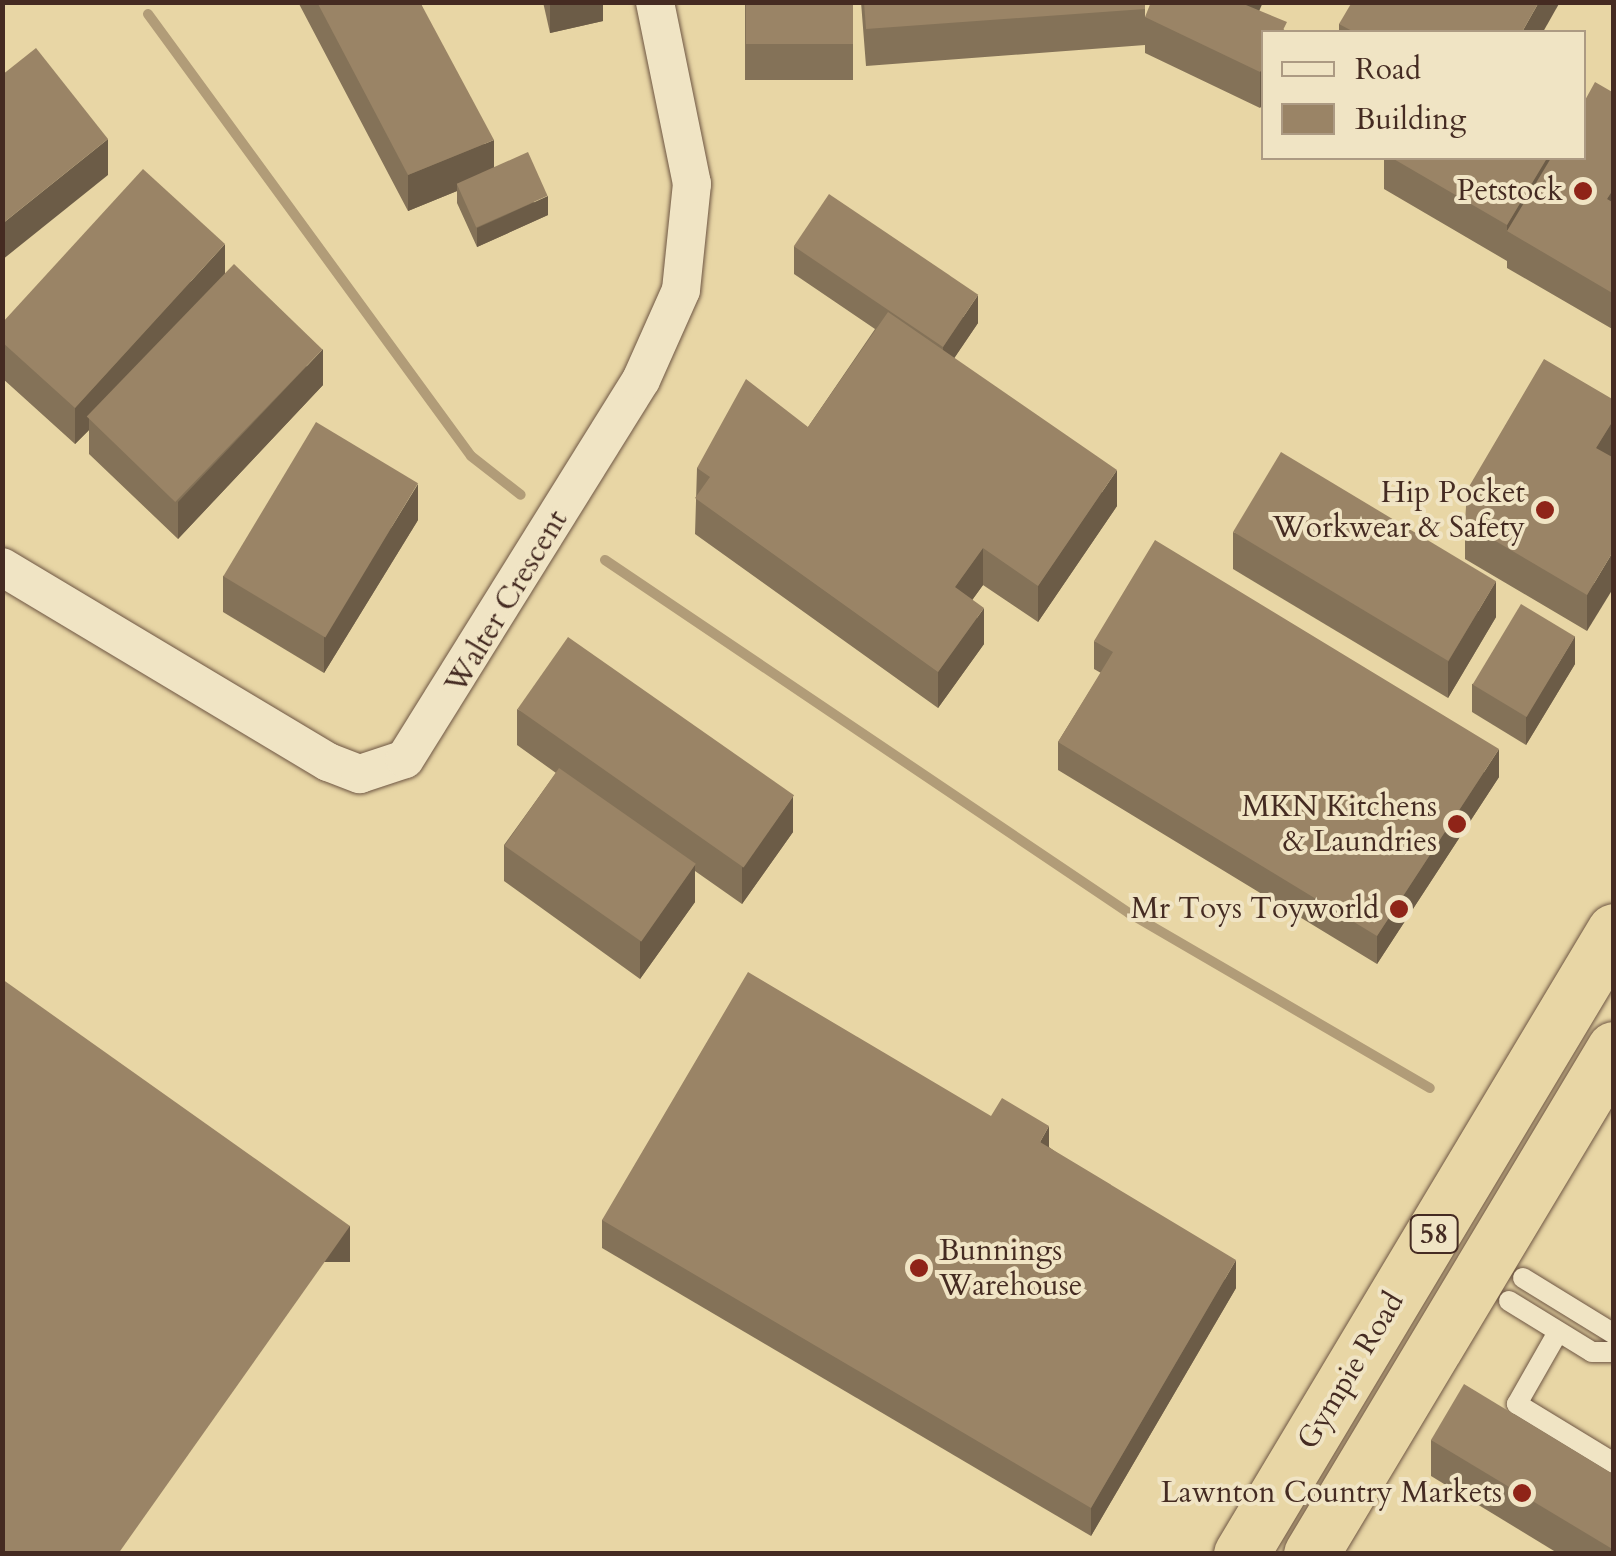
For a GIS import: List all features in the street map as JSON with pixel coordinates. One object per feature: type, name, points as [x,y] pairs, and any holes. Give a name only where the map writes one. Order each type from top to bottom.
[{"type":"highway","name":"Gympie Road","points":[[1259,1547],[1614,931]]},
{"type":"highway","name":"Gympie Road","points":[[1311,1554],[1614,1049]]},
{"type":"street","name":"Walter Crescent","points":[[2,566],[328,762],[360,774],[405,759],[641,380],[681,290],[692,184],[655,2]]},
{"type":"lane","points":[[1523,1278],[1614,1334]]},
{"type":"lane","points":[[1510,1300],[1558,1332],[1614,1352]]},
{"type":"lane","points":[[1558,1332],[1517,1404],[1614,1463]]},
{"type":"building","points":[[317,2],[420,2],[494,140],[408,175]]},
{"type":"building","points":[[746,2],[853,2],[853,44],[746,44]]},
{"type":"building","points":[[864,2],[1145,2],[1145,9],[866,29]]},
{"type":"building","points":[[1151,2],[1247,2],[1246,5],[1287,22],[1283,30],[1261,30],[1260,72],[1145,17]]},
{"type":"building","points":[[1352,2],[1539,2],[1523,30],[1350,30],[1339,24]]},
{"type":"building","points":[[36,48],[108,139],[2,224],[2,75]]},
{"type":"building","name":"Petstock","points":[[1595,82],[1614,93],[1614,188],[1607,199],[1614,203],[1614,294],[1507,231],[1550,160],[1586,160],[1586,98]]},
{"type":"building","points":[[528,152],[548,196],[476,228],[457,184]]},
{"type":"building","points":[[1395,160],[1546,160],[1507,225]]},
{"type":"building","points":[[143,169],[225,244],[75,408],[2,342],[2,323]]},
{"type":"building","points":[[829,194],[978,295],[943,347],[794,246]]},
{"type":"building","points":[[234,264],[322,349],[175,502],[87,417]]},
{"type":"building","points":[[888,312],[1117,470],[1038,586],[983,548],[955,587],[984,608],[938,672],[695,498],[710,477],[697,468],[746,379],[808,427]]},
{"type":"building","name":"Hip Pocket Workwear & Safety","points":[[1544,359],[1614,400],[1614,419],[1596,448],[1614,458],[1614,550],[1587,595],[1465,523],[1467,490]]},
{"type":"building","points":[[316,422],[418,483],[325,638],[223,576]]},
{"type":"building","points":[[1281,452],[1496,581],[1448,661],[1233,532]]},
{"type":"building","points":[[1155,540],[1499,749],[1377,936],[1058,742],[1113,652],[1094,641]]},
{"type":"building","points":[[1521,604],[1575,636],[1527,717],[1473,685]]},
{"type":"building","points":[[568,637],[794,795],[744,867],[518,709]]},
{"type":"building","points":[[559,768],[696,864],[641,942],[505,846]]},
{"type":"building","name":"Bunnings Warehouse","points":[[748,972],[991,1116],[1002,1098],[1049,1126],[1040,1142],[1236,1260],[1091,1508],[602,1220]]},
{"type":"building","points":[[2,979],[350,1226],[118,1554],[7,1554],[2,1550]]},
{"type":"building","points":[[1464,1384],[1614,1475],[1614,1550],[1431,1440]]},
{"type":"waterway","points":[[148,14],[471,456],[521,495]]},
{"type":"waterway","points":[[605,560],[1129,913],[1430,1088]]},
{"type":"place","name":"Petstock","points":[[1583,191]]},
{"type":"place","name":"Hip Pocket Workwear & Safety","points":[[1545,510]]},
{"type":"place","name":"MKN Kitchens & Laundries","points":[[1457,824]]},
{"type":"place","name":"Mr Toys Toyworld","points":[[1399,909]]},
{"type":"place","name":"Bunnings Warehouse","points":[[919,1268]]},
{"type":"place","name":"Lawnton Country Markets","points":[[1522,1493]]}]
